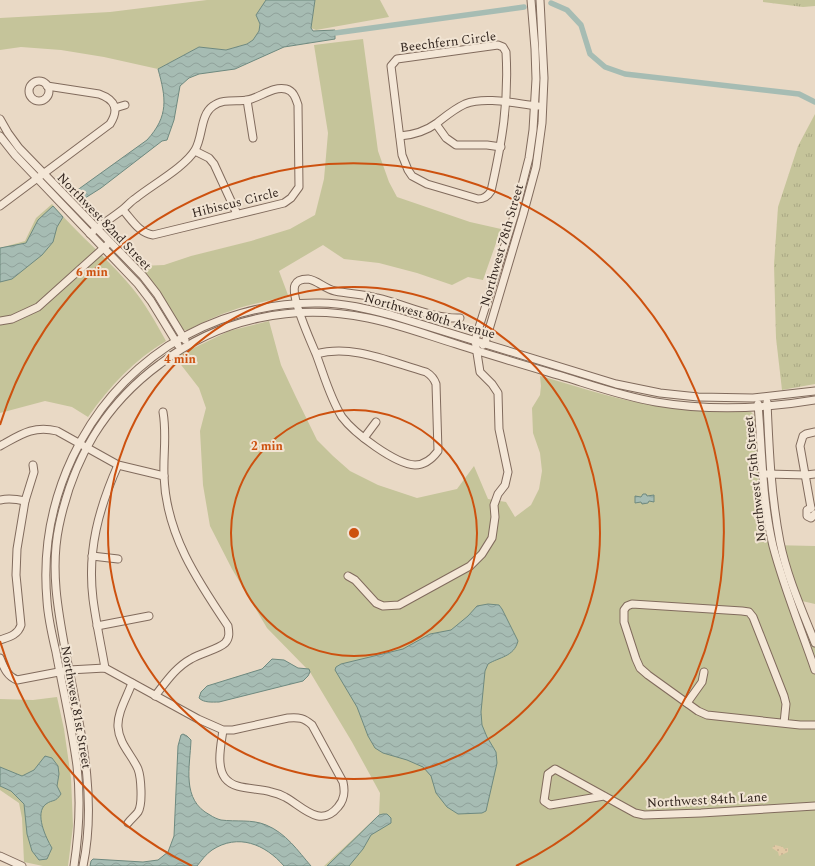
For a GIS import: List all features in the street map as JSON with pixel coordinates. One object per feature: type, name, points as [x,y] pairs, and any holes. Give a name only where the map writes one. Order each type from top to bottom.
[{"type":"street","name":"Northwest 78th Street","points":[[477,351],[475,340],[524,181],[529,158],[535,106],[535,49],[531,0]]},
{"type":"street","name":"Northwest 78th Street","points":[[477,351],[485,343],[536,167],[544,107],[540,0]]},
{"type":"street","name":"Beechfern Circle","points":[[498,44],[504,47],[506,52],[506,103],[501,147],[491,191],[486,197],[478,199],[427,184],[412,176],[402,155],[400,136],[391,66],[397,58],[498,44]]},
{"type":"street","points":[[0,206],[110,124],[114,118],[115,108],[113,102],[107,96],[48,86]]},
{"type":"street","name":"Hibiscus Circle","points":[[90,234],[123,210],[135,198],[183,162],[195,151],[207,112],[212,106],[219,102],[247,100],[280,89],[287,89],[296,98],[298,106],[299,187],[291,198],[284,202],[153,235],[146,234],[141,231],[123,210]]},
{"type":"street","points":[[247,100],[253,138]]},
{"type":"street","points":[[400,136],[412,135],[436,124],[454,110],[469,103],[484,101],[544,107]]},
{"type":"street","points":[[115,108],[125,105]]},
{"type":"street","name":"Northwest 82nd Street","points":[[0,119],[19,148],[143,276],[157,294],[188,344]]},
{"type":"street","points":[[436,124],[446,138],[456,146],[487,145],[501,147]]},
{"type":"street","name":"Northwest 82nd Street","points":[[0,136],[15,155],[138,284],[160,315],[180,349]]},
{"type":"street","points":[[195,151],[209,158],[214,164],[237,214]]},
{"type":"street","points":[[0,321],[12,319],[38,307],[110,242]]},
{"type":"street","points":[[316,354],[333,350],[358,353],[426,372],[435,379],[438,451],[428,462],[420,465],[404,463],[375,446],[364,438],[342,417],[334,402],[299,312],[294,288],[295,283],[299,280],[310,279],[336,292],[376,297],[442,317],[460,318]]},
{"type":"street","name":"Northwest 80th Avenue","points":[[46,553],[56,498],[78,443],[95,416],[118,388],[139,369],[183,337],[226,318],[251,311],[297,304],[322,303],[372,310],[485,343],[616,384],[660,393],[698,397],[767,398],[815,391]]},
{"type":"street","name":"Northwest 80th Avenue","points":[[55,554],[58,528],[74,473],[86,448],[103,421],[126,392],[146,374],[188,344],[228,327],[252,319],[276,314],[322,312],[369,318],[623,395],[655,402],[691,406],[758,407],[815,400]]},
{"type":"street","points":[[348,576],[355,580],[376,603],[383,606],[399,605],[470,566],[482,554],[492,538],[495,517],[494,505],[498,494],[505,485],[508,472],[499,429],[498,393],[492,384],[480,372],[477,351]]},
{"type":"street","name":"Northwest 75th Street","points":[[757,398],[767,474],[782,550],[797,599],[815,643]]},
{"type":"street","name":"Northwest 75th Street","points":[[767,398],[766,510],[773,545],[794,615],[812,652],[815,670]]},
{"type":"street","points":[[156,696],[168,678],[178,668],[190,659],[204,652],[220,647],[226,642],[229,634],[228,626],[197,578],[181,548],[173,528],[164,476],[166,429],[163,412]]},
{"type":"street","points":[[364,438],[376,422]]},
{"type":"street","points":[[0,446],[21,435],[34,430],[46,428],[57,431],[118,465],[164,476]]},
{"type":"street","points":[[814,512],[800,446],[803,436],[815,432]]},
{"type":"street","points":[[0,640],[16,634],[20,630],[21,625],[18,600],[17,549],[25,501],[34,472],[33,465]]},
{"type":"street","points":[[105,668],[93,598],[92,556],[94,535],[101,507],[118,465]]},
{"type":"street","points":[[767,474],[815,474]]},
{"type":"street","points":[[0,500],[14,498],[25,501]]},
{"type":"street","name":"Northwest 81st Street","points":[[46,553],[47,601],[72,739],[78,785],[78,828],[74,866]]},
{"type":"street","name":"Northwest 81st Street","points":[[55,554],[54,580],[57,608],[84,746],[87,778],[89,805],[83,866]]},
{"type":"street","points":[[92,556],[118,559]]},
{"type":"street","points":[[784,723],[786,704],[784,696],[753,618],[749,612],[632,604],[627,606],[624,610],[624,622],[640,668],[648,676],[687,703],[707,715],[800,725],[815,725]]},
{"type":"street","points":[[98,626],[149,616]]},
{"type":"street","points":[[0,658],[7,673],[11,678],[17,680],[69,670],[105,668],[198,719],[223,730],[233,730],[297,717],[306,720],[312,725],[345,789],[344,797],[340,805],[335,811],[328,815],[311,815],[285,797],[270,791],[237,786],[230,783],[224,777],[221,769],[220,758],[223,730]]},
{"type":"street","points":[[687,703],[702,682],[704,672]]},
{"type":"street","points":[[128,823],[139,810],[141,797],[140,781],[138,769],[119,736],[118,726],[120,716],[132,684]]},
{"type":"street","name":"Northwest 84th Lane","points":[[604,796],[550,805],[544,801],[548,774],[554,769],[604,796],[635,813],[644,815],[815,806]]},
{"type":"street","points":[[0,856],[22,866]]},
{"type":"green space","points":[[207,0],[266,0],[256,15],[260,24],[259,31],[253,40],[247,44],[226,50],[199,47],[158,69],[104,57],[61,50],[21,47],[0,50],[0,18],[110,12]]},
{"type":"green space","points":[[315,0],[380,0],[389,17],[316,30],[311,28]]},
{"type":"green space","points":[[763,0],[815,0],[815,6],[803,7],[763,2]]},
{"type":"green space","points":[[363,39],[378,151],[389,182],[397,197],[470,222],[501,229],[483,280],[468,277],[452,285],[417,273],[379,263],[344,259],[323,245],[279,271],[288,295],[238,308],[216,316],[188,330],[183,330],[141,266],[164,265],[191,256],[251,241],[290,229],[315,215],[324,179],[328,133],[314,45]]},
{"type":"green space","points":[[815,114],[815,384],[782,390],[776,338],[774,265],[778,207],[798,146]]},
{"type":"green space","points":[[52,204],[133,289],[147,308],[166,341],[154,348],[123,374],[88,417],[72,407],[45,401],[0,413],[0,248],[25,241],[36,218]]},
{"type":"green space","points":[[269,321],[281,365],[317,440],[350,471],[378,485],[417,498],[457,489],[474,466],[488,499],[506,502],[515,517],[531,505],[539,489],[542,471],[540,453],[533,433],[532,408],[540,395],[540,376],[616,398],[655,406],[723,412],[751,412],[757,418],[770,545],[815,546],[815,604],[802,601],[815,637],[815,866],[324,866],[379,815],[380,793],[352,742],[310,672],[267,628],[232,569],[210,526],[203,485],[200,431],[206,408],[199,388],[175,357],[229,331]]},
{"type":"green space","points":[[57,697],[64,729],[71,778],[73,826],[68,866],[43,866],[24,862],[22,818],[19,803],[0,790],[0,699],[33,700]]},
{"type":"sand","points":[[775,845],[783,847],[784,849],[788,848],[788,852],[779,856],[778,852],[772,848]]},
{"type":"water","points":[[266,0],[315,0],[311,28],[313,31],[335,30],[335,39],[284,47],[235,69],[199,74],[189,78],[180,86],[174,120],[167,140],[162,141],[101,188],[82,200],[77,197],[76,191],[147,140],[154,131],[159,123],[164,106],[163,89],[158,69],[199,47],[226,50],[247,44],[253,40],[259,31],[260,24],[256,15]]},
{"type":"water","points":[[53,206],[63,217],[57,227],[53,242],[42,255],[12,279],[0,282],[0,248],[26,243],[38,220]]},
{"type":"water","points":[[643,494],[646,494],[647,496],[654,495],[654,502],[649,501],[648,503],[642,504],[641,502],[635,503],[635,496],[641,497]]},
{"type":"water","points":[[488,604],[499,605],[518,641],[510,653],[488,664],[485,671],[481,712],[482,725],[496,752],[497,763],[486,811],[482,813],[458,814],[447,807],[436,793],[431,776],[423,767],[407,760],[383,753],[375,748],[368,736],[357,707],[335,670],[336,667],[341,664],[403,649],[430,634],[451,630],[468,616],[477,606]]},
{"type":"water","points":[[272,659],[284,660],[298,668],[309,669],[310,672],[303,681],[219,702],[201,700],[199,698],[201,692],[207,686],[262,669]]},
{"type":"water","points":[[183,734],[191,740],[189,782],[195,801],[201,809],[217,819],[250,821],[261,823],[273,828],[291,843],[311,866],[284,866],[277,858],[260,847],[251,843],[232,842],[212,850],[197,866],[90,866],[93,859],[143,862],[158,860],[168,852],[174,836],[178,746],[181,735]]},
{"type":"water","points":[[45,756],[52,758],[58,766],[59,774],[57,786],[61,794],[57,799],[46,804],[41,813],[42,826],[52,848],[47,859],[39,860],[32,851],[27,834],[24,804],[11,791],[0,786],[0,767],[22,776],[34,770]]},
{"type":"water","points":[[387,814],[391,818],[391,823],[371,835],[363,849],[349,866],[327,866],[379,815]]},
{"type":"waterway","points":[[551,3],[567,10],[581,25],[590,54],[605,67],[625,74],[799,94],[815,102]]},
{"type":"waterway","points":[[335,33],[524,7]]}]
